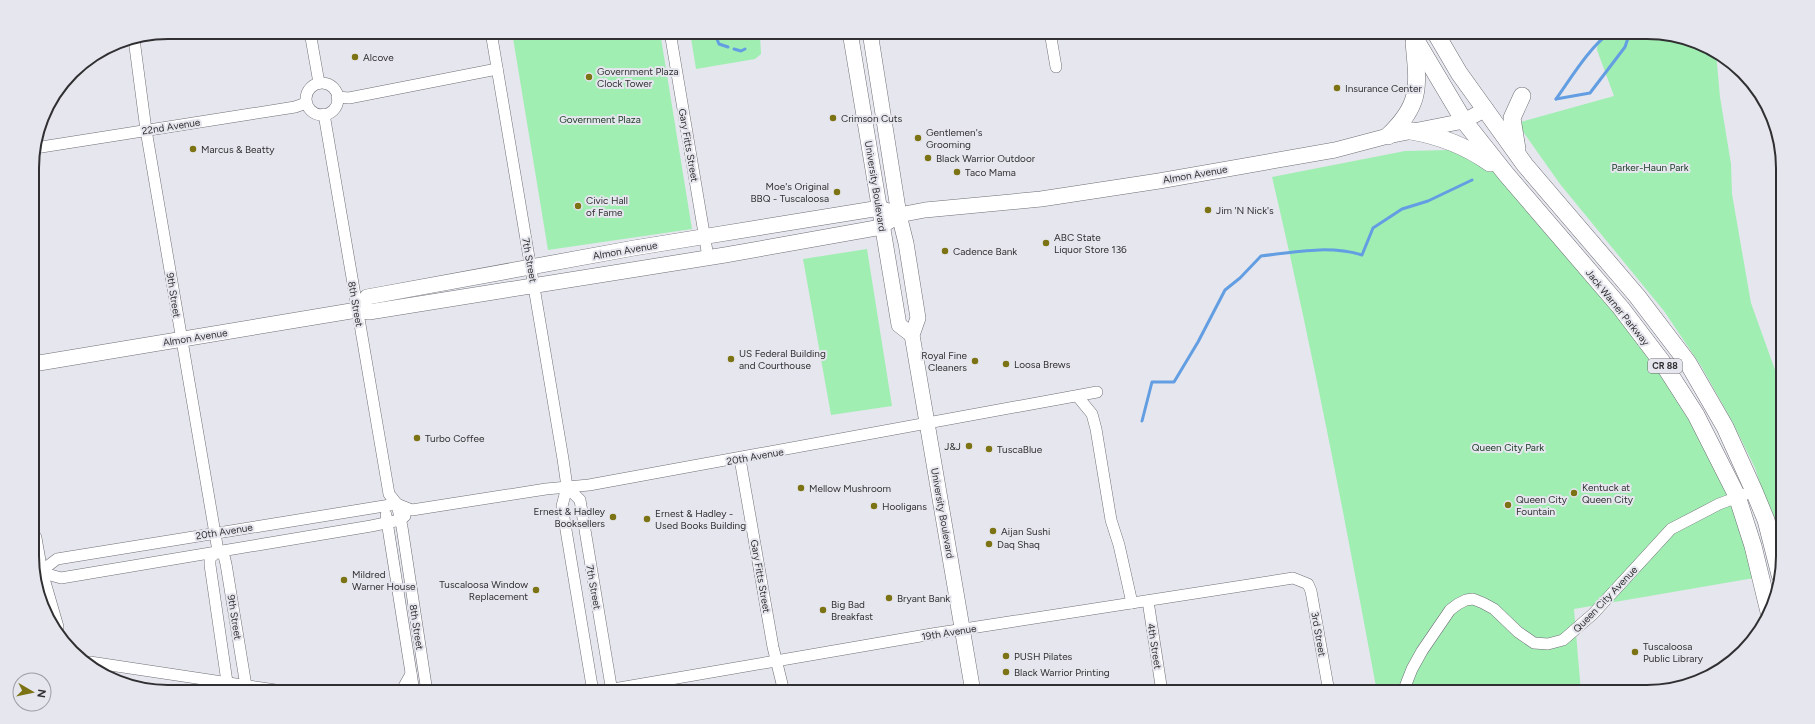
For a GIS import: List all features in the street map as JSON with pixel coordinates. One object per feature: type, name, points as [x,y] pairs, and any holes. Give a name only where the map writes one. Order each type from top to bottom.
[{"type":"main road","name":"University Boulevard","points":[[851,39],[899,325],[912,334]]},
{"type":"main road","name":"University Boulevard","points":[[871,39],[899,215],[906,243],[918,318],[912,334],[972,685]]},
{"type":"main road","points":[[1388,136],[1406,117],[1415,100],[1417,87],[1412,39]]},
{"type":"main road","name":"Jack Warner Parkway","points":[[1414,39],[1464,121],[1506,174],[1622,308],[1662,362],[1696,415],[1737,496],[1753,546],[1767,603]]},
{"type":"main road","name":"Jack Warner Parkway","points":[[1439,39],[1459,73],[1519,156],[1637,296],[1688,363],[1725,427],[1754,491],[1766,520],[1776,559]]},
{"type":"main road","points":[[1519,156],[1512,118],[1522,96]]},
{"type":"main road","name":"Almon Avenue","points":[[39,363],[357,310],[369,312],[708,257],[882,226],[899,215],[925,210],[1041,199],[1159,181],[1335,150],[1388,136],[1464,121],[1486,110]]},
{"type":"main road","points":[[1411,132],[1436,136],[1468,148],[1506,174]]},
{"type":"main road","name":"Almon Avenue","points":[[357,310],[367,297],[705,237],[880,208],[899,215]]},
{"type":"main road","points":[[42,585],[47,601]]},
{"type":"street","points":[[311,39],[319,83]]},
{"type":"street","name":"7th Street","points":[[492,39],[567,488],[562,506],[592,685]]},
{"type":"street","name":"Gary Fitts Street","points":[[671,39],[708,257]]},
{"type":"street","points":[[1051,39],[1056,67]]},
{"type":"street","name":"9th Street","points":[[135,43],[146,130],[216,532],[218,551],[224,556],[226,564],[249,685]]},
{"type":"street","points":[[337,98],[349,98],[497,69]]},
{"type":"street","points":[[319,83],[330,85],[336,93],[337,98],[335,108],[324,114],[315,113],[310,110],[306,103],[308,90],[319,83]]},
{"type":"street","name":"22nd Avenue","points":[[41,147],[295,107],[306,103]]},
{"type":"street","name":"8th Street","points":[[324,114],[389,494],[397,504],[400,520],[426,685]]},
{"type":"street","name":"20th Avenue","points":[[40,571],[55,560],[216,532],[397,504],[412,510],[567,488],[740,459],[1078,397],[1097,392]]},
{"type":"street","points":[[1078,397],[1092,414],[1096,429],[1111,520],[1119,546],[1132,603]]},
{"type":"street","name":"Gary Fitts Street","points":[[740,459],[776,661],[782,685]]},
{"type":"street","name":"7th Street","points":[[567,488],[580,500],[611,685]]},
{"type":"street","name":"Queen City Avenue","points":[[1406,685],[1412,669],[1426,644],[1450,610],[1458,604],[1466,600],[1473,600],[1483,603],[1494,609],[1518,632],[1534,643],[1548,644],[1563,640],[1593,614],[1671,529],[1737,496],[1754,491]]},
{"type":"street","points":[[384,506],[389,494]]},
{"type":"street","name":"8th Street","points":[[384,506],[413,685]]},
{"type":"street","points":[[400,520],[412,510]]},
{"type":"street","name":"20th Avenue","points":[[40,573],[60,578],[400,520]]},
{"type":"street","name":"9th Street","points":[[218,551],[210,558],[210,565],[227,682]]},
{"type":"street","name":"19th Avenue","points":[[645,685],[776,661],[1286,578],[1302,581]]},
{"type":"street","name":"3rd Street","points":[[1302,581],[1308,584],[1311,591],[1328,685]]},
{"type":"street","name":"4th Street","points":[[1148,601],[1161,685]]},
{"type":"street","points":[[96,663],[227,682],[238,685]]},
{"type":"street","points":[[405,685],[411,674]]},
{"type":"green space","name":"Government Plaza","points":[[513,39],[661,39],[692,229],[548,250]]},
{"type":"green space","points":[[691,39],[760,39],[761,54],[755,59],[696,69]]},
{"type":"green space","name":"Parker-Haun Park","points":[[1598,39],[1664,40],[1688,46],[1704,52],[1717,60],[1720,97],[1731,164],[1732,194],[1751,303],[1776,373],[1776,534],[1755,468],[1733,423],[1701,366],[1664,311],[1560,184],[1517,123],[1614,96],[1597,50]]},
{"type":"green space","name":"Queen City Park","points":[[1449,150],[1506,174],[1621,308],[1733,491],[1754,578],[1574,609],[1580,685],[1376,685],[1328,433],[1272,177],[1405,151]]},
{"type":"green space","points":[[867,249],[892,406],[831,415],[803,259]]},
{"type":"waterway","points":[[717,39],[719,44],[728,47]]},
{"type":"waterway","points":[[1556,99],[1574,72],[1602,39]]},
{"type":"waterway","points":[[1556,99],[1590,93],[1625,47],[1628,39]]},
{"type":"waterway","points":[[734,49],[741,51],[745,49]]},
{"type":"waterway","points":[[1142,421],[1152,382],[1174,382],[1198,342],[1225,290],[1240,278],[1261,256],[1312,250],[1337,250],[1362,255],[1373,228],[1402,209],[1428,201],[1472,180]]},
{"type":"place","name":"Alcove","points":[[355,57]]},
{"type":"place","name":"Government Plaza Clock Tower","points":[[589,77]]},
{"type":"place","name":"Insurance Center","points":[[1337,88]]},
{"type":"place","name":"Crimson Cuts","points":[[833,118]]},
{"type":"place","name":"Gentlemen's Grooming","points":[[918,138]]},
{"type":"place","name":"Marcus & Beatty","points":[[193,149]]},
{"type":"place","name":"Black Warrior Outdoor","points":[[928,158]]},
{"type":"place","name":"Taco Mama","points":[[957,172]]},
{"type":"place","name":"Moe's Original BBQ - Tuscaloosa","points":[[837,192]]},
{"type":"place","name":"Civic Hall of Fame","points":[[578,206]]},
{"type":"place","name":"Jim 'N Nick's","points":[[1208,210]]},
{"type":"place","name":"ABC State Liquor Store 136","points":[[1046,243]]},
{"type":"place","name":"Cadence Bank","points":[[945,251]]},
{"type":"place","name":"US Federal Building and Courthouse","points":[[731,359]]},
{"type":"place","name":"Royal Fine Cleaners","points":[[975,361]]},
{"type":"place","name":"Loosa Brews","points":[[1006,364]]},
{"type":"place","name":"Turbo Coffee","points":[[417,438]]},
{"type":"place","name":"J&J","points":[[969,446]]},
{"type":"place","name":"TuscaBlue","points":[[989,449]]},
{"type":"place","name":"Mellow Mushroom","points":[[801,488]]},
{"type":"place","name":"Kentuck at Queen City","points":[[1574,493]]},
{"type":"place","name":"Queen City Fountain","points":[[1508,505]]},
{"type":"place","name":"Hooligans","points":[[874,506]]},
{"type":"place","name":"Ernest & Hadley Booksellers","points":[[613,517]]},
{"type":"place","name":"Ernest & Hadley - Used Books Building","points":[[647,519]]},
{"type":"place","name":"Aijan Sushi","points":[[993,531]]},
{"type":"place","name":"Daq Shaq","points":[[989,544]]},
{"type":"place","name":"Mildred Warner House","points":[[344,580]]},
{"type":"place","name":"Tuscaloosa Window Replacement","points":[[536,590]]},
{"type":"place","name":"Bryant Bank","points":[[889,598]]},
{"type":"place","name":"Big Bad Breakfast","points":[[823,610]]},
{"type":"place","name":"Tuscaloosa Public Library","points":[[1635,652]]},
{"type":"place","name":"PUSH Pilates","points":[[1006,656]]},
{"type":"place","name":"Black Warrior Printing","points":[[1006,672]]}]
